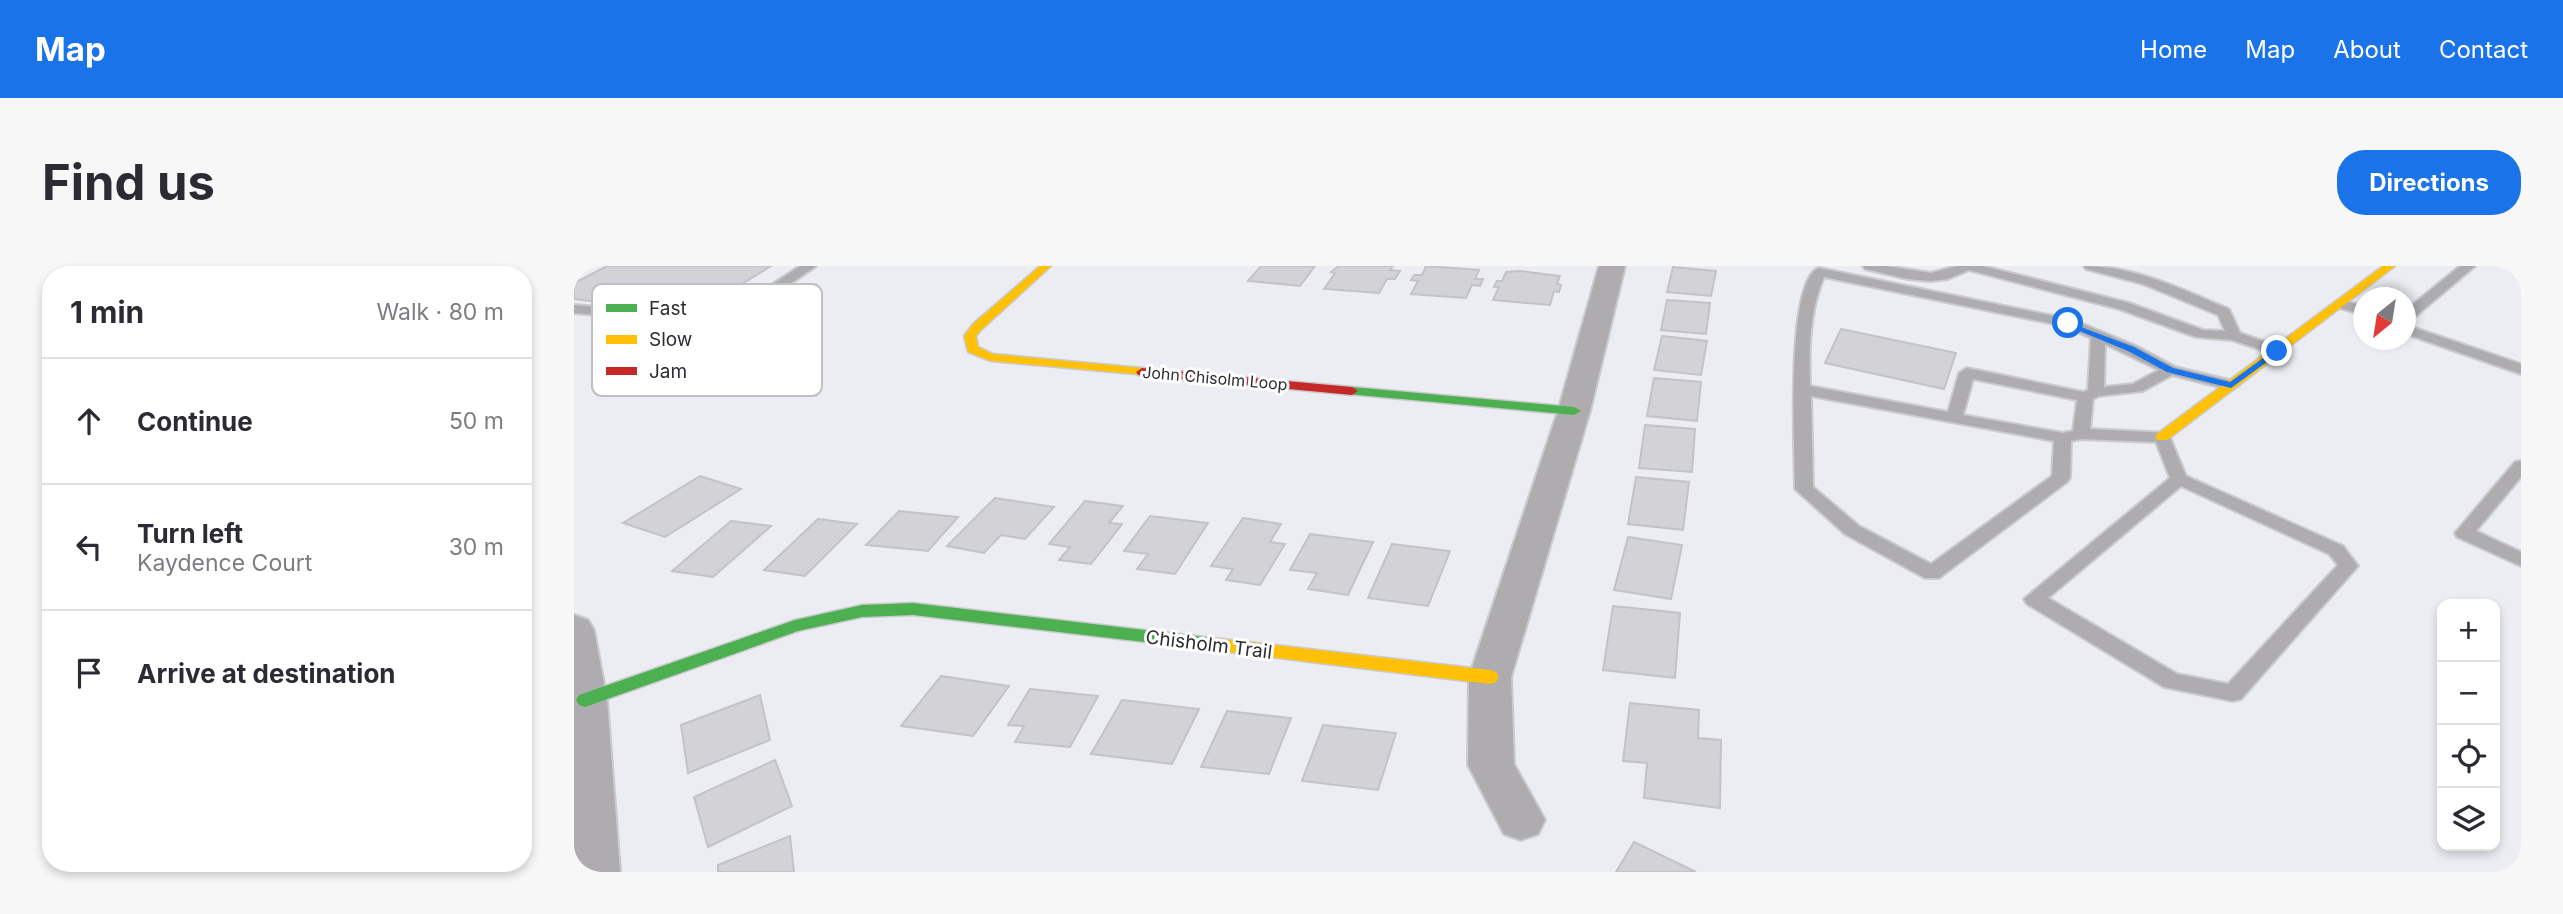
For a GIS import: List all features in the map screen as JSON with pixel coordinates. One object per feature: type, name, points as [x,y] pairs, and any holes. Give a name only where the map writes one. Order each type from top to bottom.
[{"type":"street","name":"John Chisolm Loop","points":[[1046,266],[977,327],[970,336],[972,349],[992,357],[1015,360],[1574,411]]},
{"type":"street","points":[[1521,820],[1490,765],[1490,677],[1574,411],[1612,266]]},
{"type":"street","points":[[2162,437],[2390,266]]},
{"type":"street","name":"Chisholm Trail","points":[[584,700],[795,626],[862,611],[914,609],[1490,677]]},
{"type":"street","points":[[574,630],[584,700],[595,872]]},
{"type":"lane","points":[[782,284],[809,266]]},
{"type":"lane","points":[[1870,266],[1930,279],[1950,277],[1967,266],[2124,306],[2201,334],[2234,336],[2277,351]]},
{"type":"lane","points":[[2091,266],[2148,281],[2224,312],[2234,336]]},
{"type":"lane","points":[[2416,309],[2468,266]]},
{"type":"lane","points":[[2063,438],[2061,478],[1931,573],[1852,530],[1804,489],[1802,349],[1807,300],[1819,272],[2068,323],[2131,349],[2170,370],[2231,386]]},
{"type":"lane","points":[[2341,304],[2353,308]]},
{"type":"lane","points":[[574,309],[592,310]]},
{"type":"lane","points":[[2416,332],[2521,369]]},
{"type":"lane","points":[[2081,434],[2090,394],[2098,335]]},
{"type":"lane","points":[[1954,418],[1967,373],[2090,394],[2137,388],[2170,370]]},
{"type":"lane","points":[[1804,390],[2063,438],[2081,434],[2162,437],[2179,479],[2336,550],[2348,566],[2233,694],[2172,681],[2034,599],[2179,479]]},
{"type":"lane","points":[[2521,467],[2465,533],[2521,560]]},
{"type":"building","points":[[607,266],[771,266],[742,284],[592,284],[592,301],[574,299],[574,283]]},
{"type":"building","points":[[1261,266],[1315,266],[1300,286],[1248,281]]},
{"type":"building","points":[[1339,266],[1393,266],[1390,270],[1400,271],[1395,279],[1387,279],[1379,293],[1324,289],[1335,273],[1331,272]]},
{"type":"building","points":[[1426,266],[1479,270],[1475,279],[1483,279],[1480,286],[1472,285],[1466,298],[1411,294],[1418,281],[1411,280],[1414,275],[1422,275]]},
{"type":"building","points":[[1673,267],[1716,271],[1711,296],[1667,292]]},
{"type":"building","points":[[1506,272],[1560,276],[1557,284],[1561,285],[1559,292],[1554,291],[1550,305],[1493,300],[1499,287],[1494,287],[1497,281],[1502,281]]},
{"type":"building","points":[[1667,300],[1710,303],[1706,334],[1661,330]]},
{"type":"building","points":[[1841,329],[1956,353],[1944,389],[1825,363]]},
{"type":"building","points":[[1662,336],[1707,341],[1701,375],[1654,370]]},
{"type":"building","points":[[1654,378],[1701,382],[1697,421],[1647,416]]},
{"type":"building","points":[[1645,425],[1695,429],[1692,472],[1639,468]]},
{"type":"building","points":[[700,476],[741,489],[665,537],[623,523]]},
{"type":"building","points":[[1636,477],[1689,482],[1683,530],[1628,524]]},
{"type":"building","points":[[995,498],[1054,507],[1025,539],[1001,535],[984,553],[947,546]]},
{"type":"building","points":[[1085,501],[1123,506],[1109,523],[1122,524],[1091,564],[1059,560],[1070,547],[1049,544]]},
{"type":"building","points":[[899,511],[958,517],[928,551],[866,545]]},
{"type":"building","points":[[1150,516],[1208,523],[1175,574],[1137,569],[1148,554],[1124,551]]},
{"type":"building","points":[[1243,518],[1281,524],[1270,542],[1285,544],[1260,585],[1226,580],[1233,569],[1211,566]]},
{"type":"building","points":[[818,519],[857,524],[805,576],[764,570]]},
{"type":"building","points":[[731,521],[771,526],[713,577],[672,571]]},
{"type":"building","points":[[1310,534],[1373,542],[1348,595],[1308,589],[1317,573],[1290,570]]},
{"type":"building","points":[[1628,537],[1682,545],[1671,599],[1614,590]]},
{"type":"building","points":[[1392,544],[1450,551],[1428,606],[1368,598]]},
{"type":"building","points":[[1613,606],[1680,613],[1675,678],[1603,670]]},
{"type":"building","points":[[941,676],[1009,686],[973,736],[901,726]]},
{"type":"building","points":[[1030,689],[1098,696],[1070,747],[1015,742],[1024,726],[1008,725]]},
{"type":"building","points":[[760,695],[770,740],[688,773],[681,725]]},
{"type":"building","points":[[1122,700],[1199,709],[1172,764],[1091,754]]},
{"type":"building","points":[[1630,703],[1699,710],[1698,738],[1721,740],[1720,808],[1644,798],[1647,763],[1623,761]]},
{"type":"building","points":[[1227,711],[1291,718],[1269,774],[1201,767]]},
{"type":"building","points":[[1323,725],[1396,733],[1378,790],[1302,781]]},
{"type":"building","points":[[775,760],[792,806],[708,847],[694,797]]},
{"type":"building","points":[[790,836],[794,872],[718,872],[718,865]]},
{"type":"building","points":[[1634,842],[1696,872],[1616,872]]},
{"type":"traffic: fast","points":[[1352,391],[1574,411]]},
{"type":"traffic: fast","points":[[585,700],[795,626],[862,611],[913,609],[1213,644]]},
{"type":"traffic: slow","points":[[1046,266],[977,327],[970,336],[972,349],[991,357],[1142,372]]},
{"type":"traffic: slow","points":[[2162,437],[2390,266]]},
{"type":"traffic: slow","points":[[1213,644],[1490,677]]},
{"type":"traffic: jam","points":[[1142,372],[1352,391]]},
{"type":"route","points":[[2068,323],[2131,349],[2170,370],[2231,386],[2277,351]]}]
